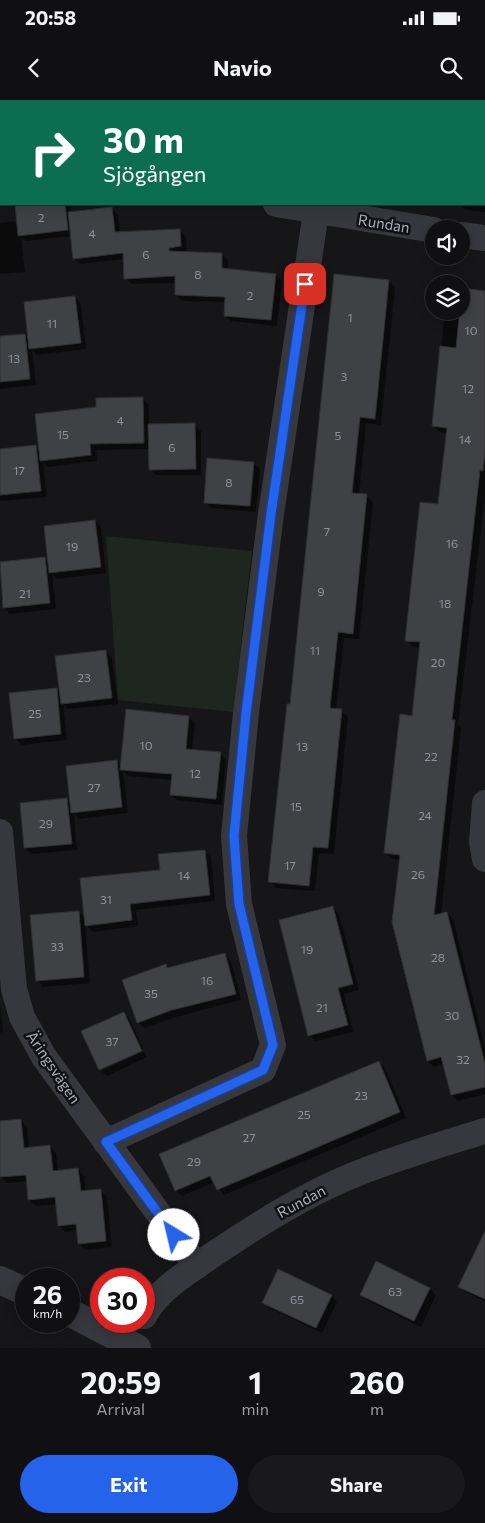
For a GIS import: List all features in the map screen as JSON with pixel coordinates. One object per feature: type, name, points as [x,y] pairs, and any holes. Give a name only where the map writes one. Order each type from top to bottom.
[{"type":"street","name":"Rundan","points":[[281,205],[425,229]]},
{"type":"street","points":[[106,1142],[263,1070],[273,1045],[239,904],[234,836],[246,713],[271,514],[316,212]]},
{"type":"street","points":[[470,236],[485,238]]},
{"type":"street","points":[[484,848],[485,803]]},
{"type":"street","name":"Äringsvägen","points":[[0,832],[14,989],[22,1017],[44,1057],[197,1266]]},
{"type":"street","name":"Rundan","points":[[155,1302],[164,1290],[254,1226],[355,1174],[485,1131]]},
{"type":"street","points":[[0,1280],[15,1287]]},
{"type":"street","points":[[80,1316],[136,1338]]},
{"type":"shaded area","points":[[106,536],[252,551],[233,712],[118,700]]},
{"type":"building","points":[[15,205],[65,205],[68,230],[18,236]]},
{"type":"building","points":[[112,207],[115,232],[180,229],[181,246],[169,248],[169,251],[222,253],[222,268],[276,274],[271,320],[224,316],[225,297],[175,295],[175,276],[124,279],[123,253],[73,259],[68,212]]},
{"type":"building","points":[[334,274],[389,280],[375,419],[360,417],[352,493],[367,494],[353,634],[338,632],[330,708],[342,709],[328,848],[313,847],[309,886],[268,882],[287,704],[290,704]]},
{"type":"building","points":[[470,289],[485,291],[485,451],[483,471],[480,470],[452,720],[455,720],[434,915],[447,912],[485,1064],[485,1087],[451,1095],[441,1057],[427,1061],[392,922],[400,855],[384,853],[400,714],[412,716],[420,642],[405,641],[420,502],[438,504],[447,428],[432,426],[440,346],[456,348],[459,320],[470,320]]},
{"type":"building","points":[[75,296],[81,343],[29,349],[24,302]]},
{"type":"building","points":[[25,334],[30,379],[0,382],[0,336]]},
{"type":"building","points":[[143,397],[144,443],[90,444],[91,455],[40,461],[35,414],[96,407],[96,398]]},
{"type":"building","points":[[195,423],[196,469],[149,470],[148,424]]},
{"type":"building","points":[[36,445],[41,491],[0,495],[0,449]]},
{"type":"building","points":[[207,458],[254,462],[250,506],[204,503]]},
{"type":"building","points":[[95,520],[101,567],[49,573],[44,526]]},
{"type":"building","points":[[45,557],[50,603],[3,608],[0,562]]},
{"type":"building","points":[[106,650],[112,698],[61,704],[55,656]]},
{"type":"building","points":[[57,688],[61,734],[14,739],[9,693]]},
{"type":"building","points":[[126,709],[189,716],[186,749],[221,752],[216,799],[170,795],[172,774],[120,770]]},
{"type":"building","points":[[117,760],[122,807],[71,813],[66,766]]},
{"type":"building","points":[[67,798],[72,844],[24,848],[20,803]]},
{"type":"building","points":[[205,850],[210,895],[130,904],[132,920],[85,926],[80,878],[160,870],[158,854]]},
{"type":"building","points":[[333,906],[353,984],[338,988],[348,1025],[308,1036],[279,920]]},
{"type":"building","points":[[79,911],[84,977],[36,981],[30,915]]},
{"type":"building","points":[[225,953],[236,994],[172,1010],[137,1023],[122,980],[166,964],[167,968]]},
{"type":"building","points":[[124,1012],[142,1051],[99,1070],[81,1031]]},
{"type":"building","points":[[379,1061],[400,1112],[217,1190],[210,1176],[175,1191],[159,1154]]},
{"type":"building","points":[[21,1119],[24,1148],[50,1145],[53,1171],[78,1168],[81,1191],[101,1189],[106,1241],[78,1244],[76,1224],[58,1226],[55,1197],[28,1200],[26,1175],[0,1177],[0,1121]]},
{"type":"building","points":[[485,1231],[485,1299],[458,1287]]},
{"type":"building","points":[[376,1261],[430,1288],[414,1321],[360,1295]]},
{"type":"building","points":[[278,1269],[332,1295],[316,1328],[262,1303]]},
{"type":"route","points":[[174,1235],[106,1142],[263,1070],[273,1045],[239,904],[234,836],[246,713],[271,514],[305,284]]}]
